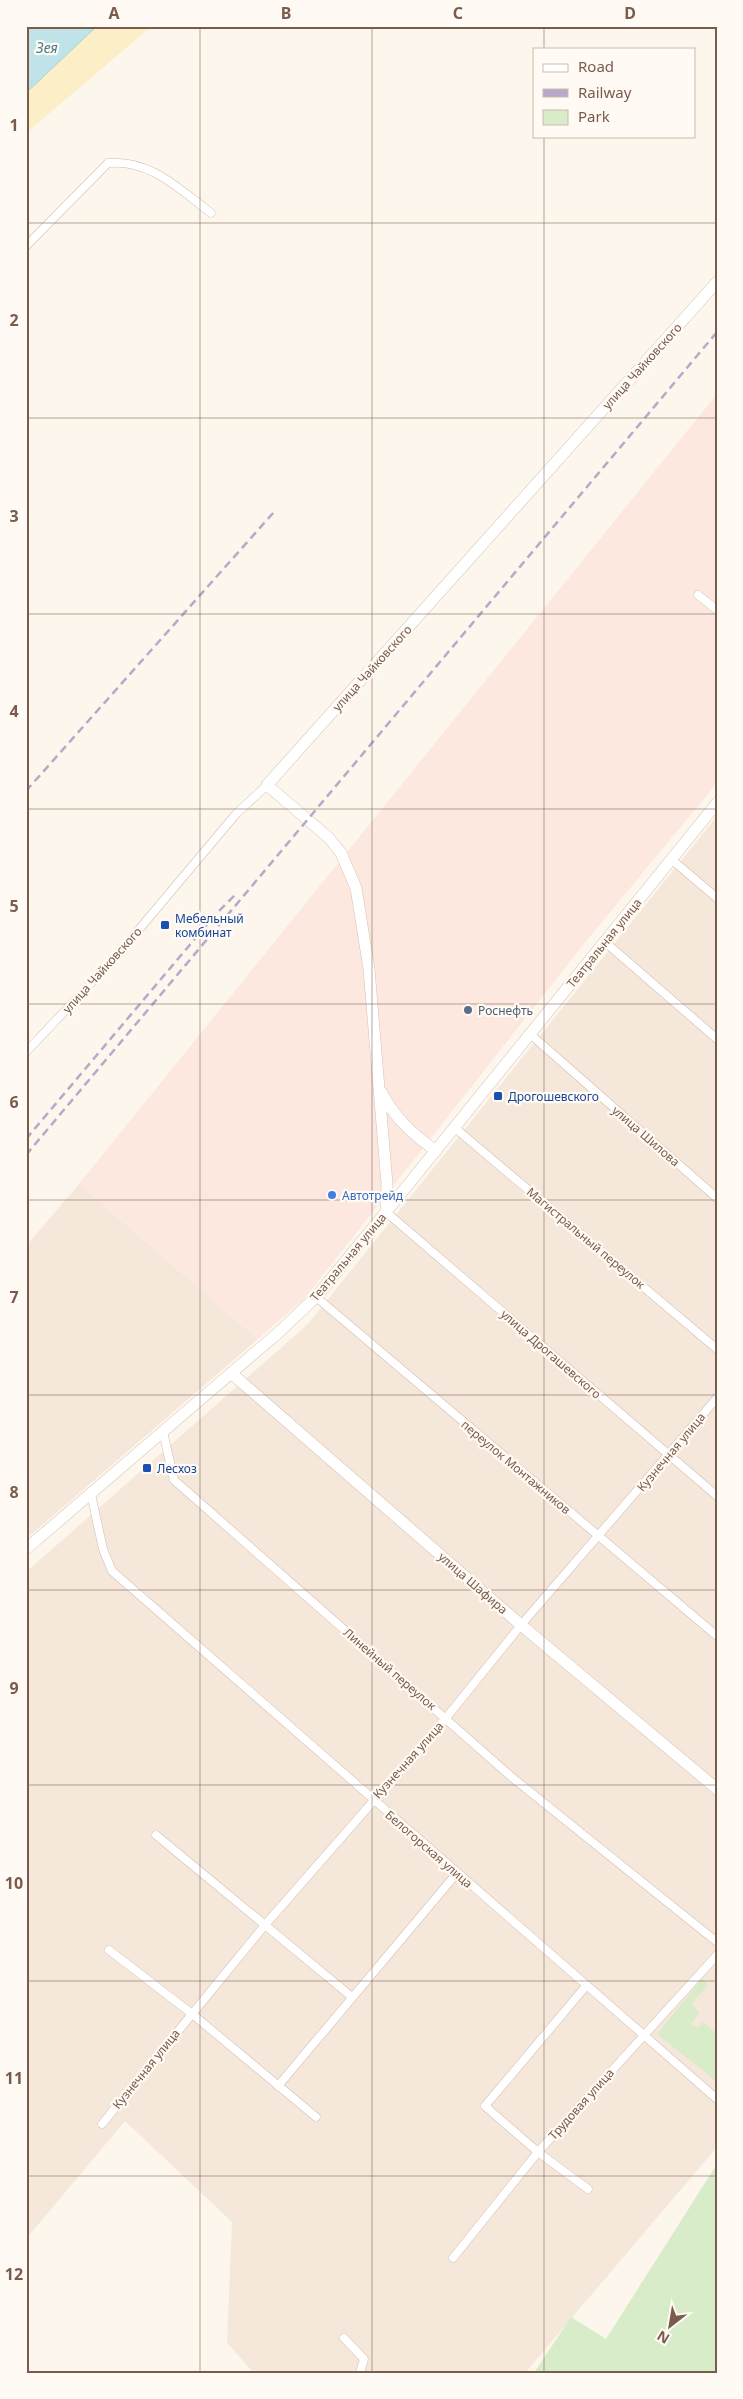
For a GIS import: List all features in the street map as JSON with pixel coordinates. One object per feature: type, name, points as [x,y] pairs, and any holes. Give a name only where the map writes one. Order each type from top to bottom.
[{"type":"street","points":[[26,246],[108,163],[126,161],[146,168],[211,213]]},
{"type":"street","name":"улица Чайковского","points":[[26,1052],[115,958],[236,814],[266,785],[717,282]]},
{"type":"street","points":[[698,595],[717,610]]},
{"type":"street","points":[[266,785],[329,838],[348,866],[356,888],[369,969],[387,1184],[386,1212]]},
{"type":"street","name":"Театральная улица","points":[[26,1549],[278,1333],[316,1297],[717,803]]},
{"type":"street","points":[[671,860],[717,898]]},
{"type":"street","points":[[606,942],[717,1039]]},
{"type":"street","name":"улица Шилова","points":[[530,1034],[717,1198]]},
{"type":"street","points":[[379,1087],[388,1106],[399,1120],[436,1151]]},
{"type":"street","name":"Магистральный переулок","points":[[455,1128],[717,1349]]},
{"type":"street","name":"улица Дрогашевского","points":[[386,1212],[717,1496]]},
{"type":"street","name":"переулок Монтажников","points":[[316,1297],[598,1538],[717,1636]]},
{"type":"street","name":"улица Шафира","points":[[231,1373],[521,1625],[717,1789]]},
{"type":"street","name":"Кузнечная улица","points":[[102,2124],[191,2012],[372,1800],[446,1718],[521,1625],[717,1398]]},
{"type":"street","name":"Линейный переулок","points":[[163,1432],[174,1480],[514,1779],[717,1942]]},
{"type":"street","name":"Белогорская улица","points":[[91,1494],[103,1549],[112,1571],[372,1800],[717,2099]]},
{"type":"street","points":[[156,1836],[352,1997]]},
{"type":"street","points":[[278,2086],[457,1873]]},
{"type":"street","points":[[109,1950],[191,2012],[316,2118]]},
{"type":"street","name":"Трудовая улица","points":[[453,2258],[538,2152],[717,1956]]},
{"type":"street","points":[[586,1986],[485,2106],[538,2152],[588,2189]]},
{"type":"street","points":[[344,2338],[364,2359],[360,2373]]},
{"type":"shaded area","points":[[717,394],[717,783],[583,945],[305,1298],[258,1339],[79,1184]]},
{"type":"shaded area","points":[[717,816],[717,2147],[525,2373],[254,2373],[227,2343],[232,2222],[125,2121],[26,2239],[26,1572],[308,1324]]},
{"type":"shaded area","points":[[79,1184],[258,1339],[26,1539],[26,1246]]},
{"type":"green space","points":[[702,1979],[708,1985],[692,2003],[699,2013],[691,2024],[697,2028],[703,2022],[717,2034],[717,2082],[657,2034]]},
{"type":"green space","points":[[717,2164],[717,2373],[534,2373],[571,2317],[606,2339]]},
{"type":"sand","points":[[97,26],[152,26],[26,133],[26,93]]},
{"type":"water","name":"Зея","points":[[26,26],[97,26],[26,93]]},
{"type":"railway","points":[[26,1155],[717,332]]},
{"type":"railway","points":[[26,791],[274,512]]},
{"type":"railway","points":[[26,1139],[215,915],[236,894]]},
{"type":"place","name":"Мебельный комбинат","points":[[165,925]]},
{"type":"place","name":"Роснефть","points":[[468,1010]]},
{"type":"place","name":"Дрогошевского","points":[[498,1096]]},
{"type":"place","name":"Автотрейд","points":[[332,1195]]},
{"type":"place","name":"Лесхоз","points":[[147,1468]]}]
